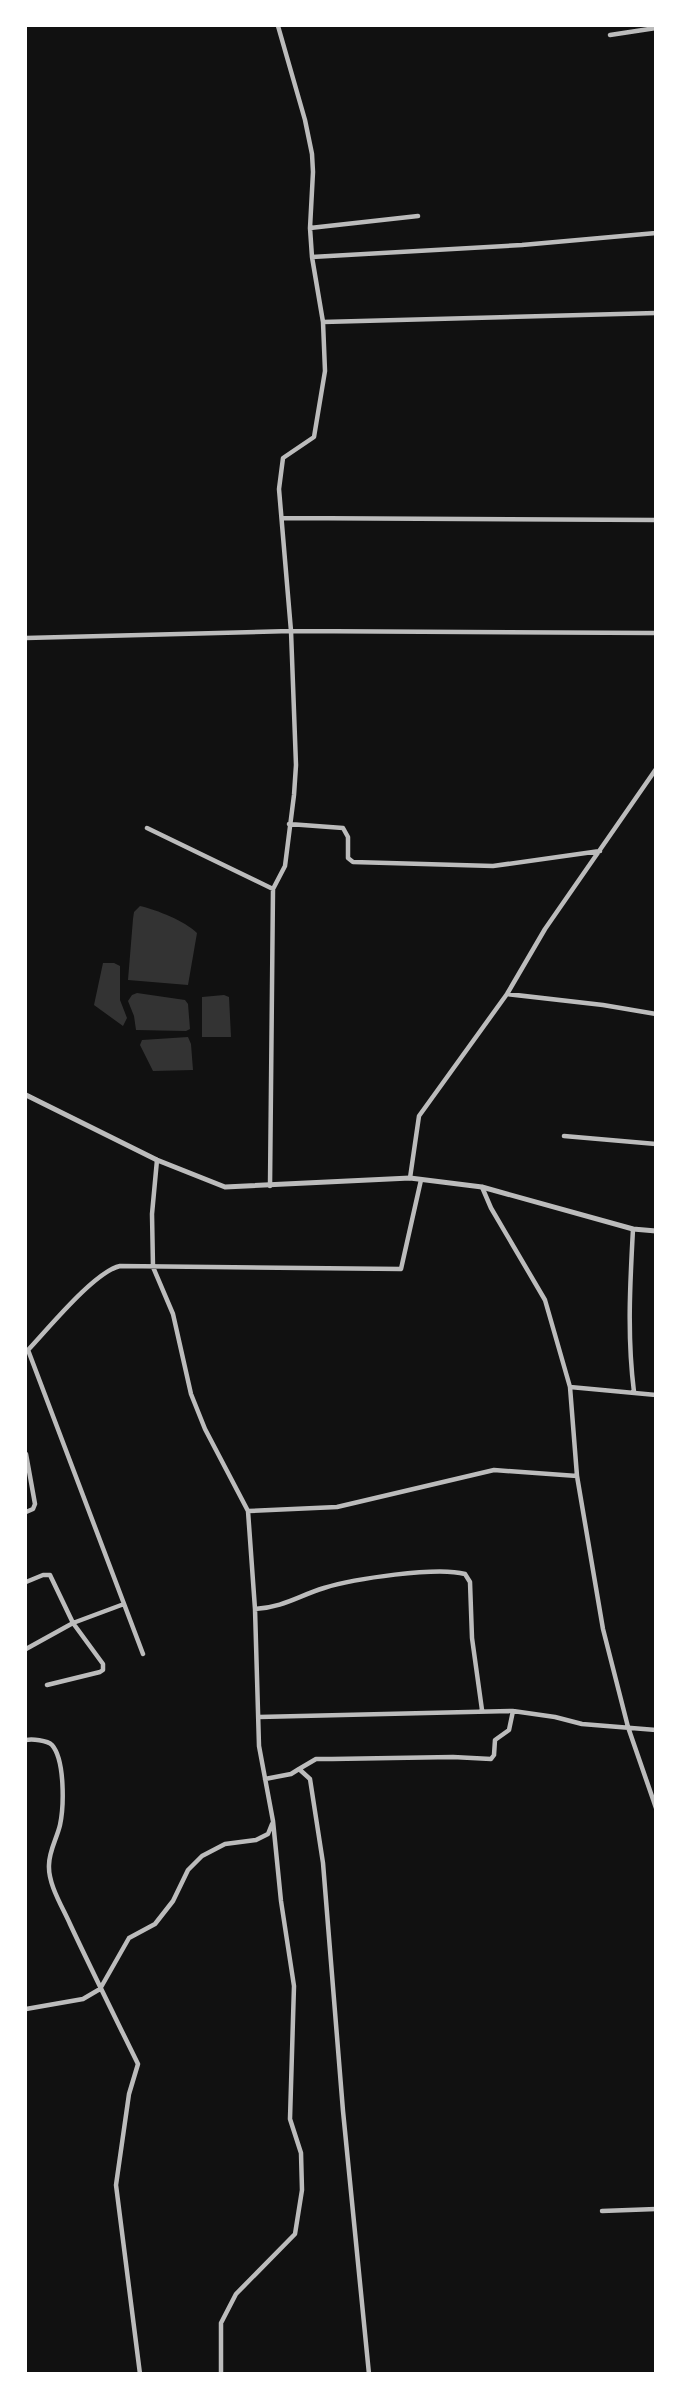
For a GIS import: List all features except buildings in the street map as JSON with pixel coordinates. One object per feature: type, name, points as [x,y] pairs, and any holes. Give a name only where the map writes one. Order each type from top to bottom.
[{"type":"street","points":[[270,1186],[273,890],[285,866],[296,765],[291,631],[279,489],[284,458],[314,437],[325,371],[323,322],[312,257],[310,228],[312,154],[305,120],[278,26]]},
{"type":"street","points":[[610,35],[656,28]]},
{"type":"street","points":[[310,228],[418,216]]},
{"type":"street","points":[[312,257],[522,245],[656,233]]},
{"type":"street","points":[[323,322],[656,313]]},
{"type":"street","points":[[283,518],[656,520]]},
{"type":"street","points":[[26,638],[291,631],[656,633]]},
{"type":"street","points":[[410,1178],[419,1116],[507,994],[544,929],[656,769]]},
{"type":"street","points":[[290,824],[343,828],[348,837],[348,858],[353,862],[493,866],[600,851]]},
{"type":"street","points":[[147,828],[273,890]]},
{"type":"street","points":[[507,994],[603,1005],[656,1014]]},
{"type":"street","points":[[26,1095],[157,1160],[225,1187],[410,1178],[482,1187],[633,1228],[656,1231]]},
{"type":"street","points":[[564,1136],[656,1143]]},
{"type":"street","points":[[157,1160],[152,1214],[153,1267],[173,1314],[181,1357],[204,1429],[248,1511],[255,1609],[259,1746],[273,1821],[281,1901],[294,1986],[290,2119],[301,2153],[302,2190],[295,2234],[236,2294],[221,2323],[221,2373]]},
{"type":"street","points":[[143,1654],[27,1351],[97,1279],[112,1268],[120,1266],[401,1269],[421,1180]]},
{"type":"street","points":[[482,1187],[491,1208],[545,1300],[570,1387],[577,1476],[603,1629],[628,1727],[656,1808]]},
{"type":"street","points":[[633,1228],[628,1312],[634,1392]]},
{"type":"street","points":[[570,1387],[656,1395]]},
{"type":"street","points":[[26,1454],[35,1504],[33,1509],[26,1512]]},
{"type":"street","points":[[248,1511],[337,1507],[494,1470],[577,1476]]},
{"type":"street","points":[[255,1609],[283,1605],[306,1594],[350,1581],[428,1573],[465,1574],[470,1582],[472,1638],[482,1710]]},
{"type":"street","points":[[26,1582],[43,1575],[50,1575],[73,1623],[103,1664],[103,1670],[47,1686]]},
{"type":"street","points":[[26,1648],[73,1623],[124,1604]]},
{"type":"street","points":[[259,1718],[482,1710],[513,1711],[555,1717],[582,1724],[656,1730]]},
{"type":"street","points":[[265,1779],[291,1774],[316,1759],[453,1757],[491,1759],[494,1755],[495,1740],[509,1730],[513,1711]]},
{"type":"street","points":[[26,1740],[52,1745],[59,1760],[62,1806],[60,1825],[49,1866],[53,1885],[100,1989],[138,2064],[129,2094],[116,2186],[140,2373]]},
{"type":"street","points":[[299,1769],[310,1779],[323,1863],[343,2111],[369,2373]]},
{"type":"street","points":[[26,2009],[83,1999],[100,1989],[129,1938],[155,1924],[173,1901],[188,1870],[202,1856],[225,1844],[256,1840],[268,1834],[273,1821]]},
{"type":"street","points":[[602,2211],[656,2209]]},
{"type":"shaded area","points":[[140,906],[170,916],[197,933],[188,985],[128,980],[134,912]]},
{"type":"shaded area","points":[[103,963],[114,963],[120,966],[120,1000],[127,1018],[123,1026],[94,1005]]},
{"type":"shaded area","points":[[137,993],[185,1000],[188,1004],[190,1029],[186,1031],[136,1030],[128,1001],[132,995]]},
{"type":"shaded area","points":[[224,995],[229,997],[231,1037],[202,1037],[202,997]]},
{"type":"shaded area","points":[[188,1037],[191,1044],[193,1070],[153,1071],[140,1045],[142,1040]]}]
